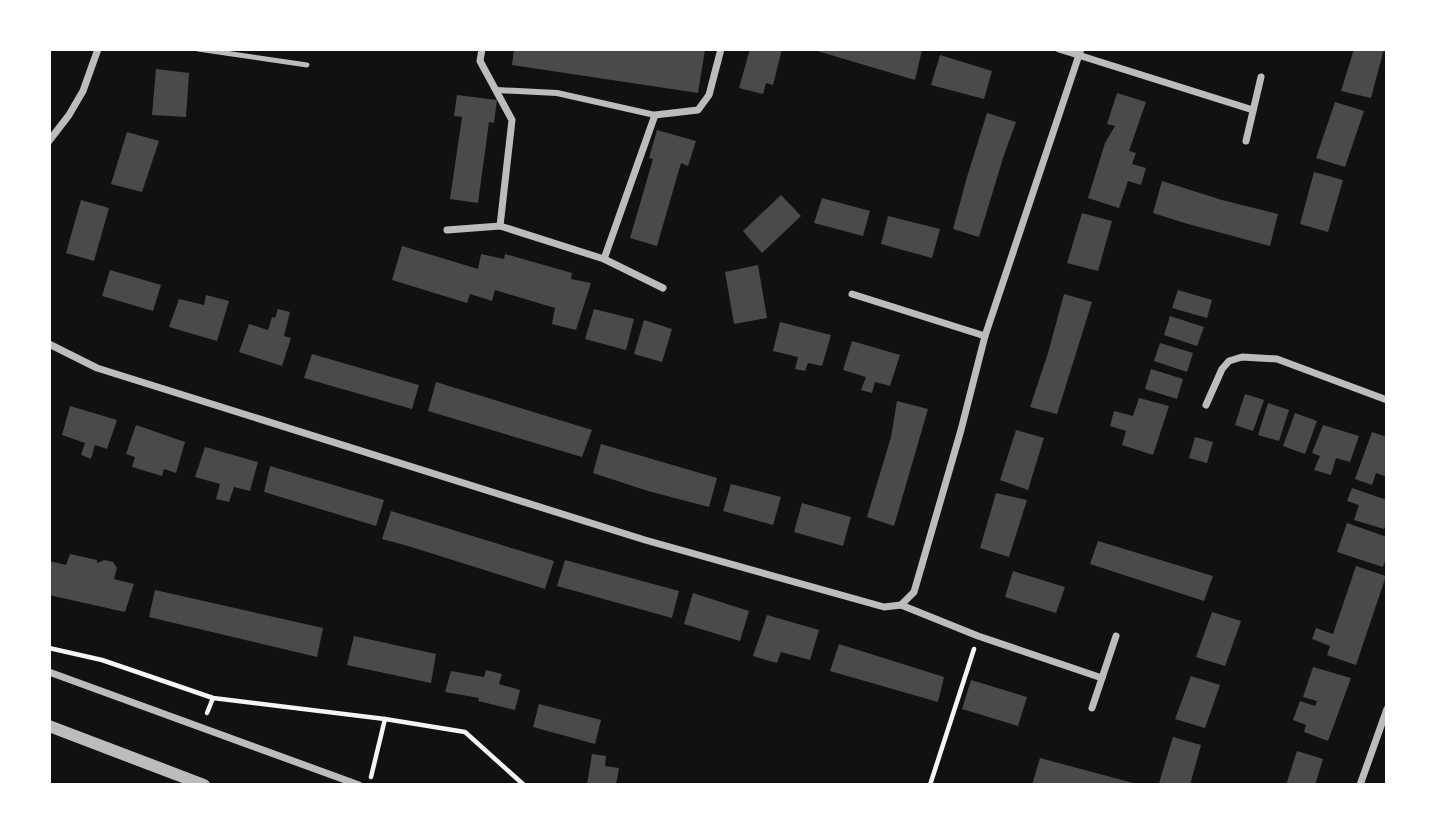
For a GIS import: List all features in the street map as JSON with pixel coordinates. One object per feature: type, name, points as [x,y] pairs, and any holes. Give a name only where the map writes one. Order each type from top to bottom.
[{"type":"street","points":[[49,141],[83,91],[98,49]]},
{"type":"street","points":[[482,49],[480,61],[512,120],[500,226]]},
{"type":"street","points":[[497,90],[557,93],[655,115],[698,110],[709,95],[721,49]]},
{"type":"street","points":[[1059,49],[1080,52],[1253,110]]},
{"type":"street","points":[[901,605],[914,592],[918,581],[985,336],[1080,52]]},
{"type":"street","points":[[1246,141],[1261,78]]},
{"type":"street","points":[[604,259],[655,115]]},
{"type":"street","points":[[447,230],[500,226],[604,259],[663,288]]},
{"type":"street","points":[[852,294],[985,336]]},
{"type":"street","points":[[49,344],[97,368],[645,540],[884,607],[901,605],[978,636],[1102,678]]},
{"type":"street","points":[[1206,405],[1222,369],[1229,361],[1242,357],[1277,359],[1387,400]]},
{"type":"street","points":[[1092,708],[1116,636]]},
{"type":"street","points":[[49,672],[359,785]]},
{"type":"street","points":[[1360,785],[1387,709]]},
{"type":"street","points":[[49,726],[204,785]]},
{"type":"lane","points":[[198,49],[307,65]]},
{"type":"path","points":[[930,785],[978,636]]},
{"type":"path","points":[[49,648],[102,660],[213,698],[385,719],[465,732],[524,785]]},
{"type":"path","points":[[375,762],[385,719]]},
{"type":"building","points":[[514,49],[705,50],[698,93],[512,65]]},
{"type":"building","points":[[750,49],[782,49],[773,85],[766,83],[763,94],[739,88]]},
{"type":"building","points":[[1354,49],[1384,49],[1371,98],[1341,91]]},
{"type":"building","points":[[814,50],[922,50],[915,80]]},
{"type":"building","points":[[940,55],[992,71],[984,99],[931,85]]},
{"type":"building","points":[[156,69],[189,73],[186,117],[152,115]]},
{"type":"building","points":[[1117,93],[1146,102],[1129,151],[1136,153],[1132,164],[1146,168],[1141,185],[1128,181],[1119,208],[1088,198],[1105,143],[1115,126],[1107,124]]},
{"type":"building","points":[[457,95],[497,100],[494,123],[489,122],[478,203],[450,199],[462,117],[454,116]]},
{"type":"building","points":[[1335,102],[1364,111],[1345,167],[1316,158]]},
{"type":"building","points":[[987,113],[1016,122],[979,237],[953,229]]},
{"type":"building","points":[[657,130],[696,141],[688,166],[681,163],[657,246],[630,238],[653,159],[649,158]]},
{"type":"building","points":[[127,132],[159,141],[142,192],[111,184]]},
{"type":"building","points":[[1314,172],[1343,180],[1328,232],[1300,224]]},
{"type":"building","points":[[1162,181],[1278,214],[1270,246],[1153,213]]},
{"type":"building","points":[[781,195],[801,216],[762,253],[743,231]]},
{"type":"building","points":[[822,198],[870,211],[863,236],[814,223]]},
{"type":"building","points":[[81,200],[109,208],[94,261],[66,253]]},
{"type":"building","points":[[1082,213],[1112,221],[1098,271],[1067,263]]},
{"type":"building","points":[[888,216],[940,229],[932,258],[881,244]]},
{"type":"building","points":[[402,246],[478,269],[481,254],[504,259],[505,254],[572,273],[571,279],[591,283],[576,330],[552,324],[555,308],[495,290],[492,301],[470,294],[467,303],[392,280]]},
{"type":"building","points":[[758,265],[767,318],[734,324],[725,272]]},
{"type":"building","points":[[110,270],[161,285],[153,311],[102,296]]},
{"type":"building","points":[[1178,290],[1212,300],[1207,318],[1172,308]]},
{"type":"building","points":[[1064,294],[1092,302],[1057,414],[1030,407]]},
{"type":"building","points":[[206,295],[229,301],[217,341],[169,327],[179,299],[204,305]]},
{"type":"building","points":[[278,309],[290,312],[284,336],[291,338],[282,366],[239,352],[249,324],[268,330]]},
{"type":"building","points":[[594,309],[634,319],[626,350],[585,339]]},
{"type":"building","points":[[1170,316],[1204,327],[1197,346],[1164,335]]},
{"type":"building","points":[[644,320],[672,329],[662,362],[634,354]]},
{"type":"building","points":[[780,322],[831,335],[822,366],[808,363],[805,371],[795,369],[798,357],[773,351]]},
{"type":"building","points":[[852,341],[900,355],[890,386],[875,382],[872,393],[861,390],[866,377],[843,370]]},
{"type":"building","points":[[1160,343],[1193,353],[1187,372],[1154,361]]},
{"type":"building","points":[[312,354],[419,385],[412,409],[304,378]]},
{"type":"building","points":[[1151,369],[1183,379],[1177,399],[1145,389]]},
{"type":"building","points":[[436,382],[592,430],[582,457],[428,411]]},
{"type":"building","points":[[1245,394],[1264,400],[1253,431],[1235,425]]},
{"type":"building","points":[[1139,398],[1169,406],[1153,455],[1122,445],[1126,431],[1110,426],[1114,411],[1133,416]]},
{"type":"building","points":[[897,401],[928,409],[894,526],[867,517],[891,437]]},
{"type":"building","points":[[1268,403],[1289,410],[1279,441],[1258,435]]},
{"type":"building","points":[[70,406],[117,420],[107,449],[95,445],[91,459],[81,455],[85,443],[62,435]]},
{"type":"building","points":[[1295,413],[1317,421],[1305,454],[1283,446]]},
{"type":"building","points":[[136,425],[185,442],[176,473],[164,469],[162,476],[132,467],[135,457],[126,454]]},
{"type":"building","points":[[1323,425],[1359,436],[1350,462],[1336,458],[1331,475],[1314,470],[1320,456],[1312,453]]},
{"type":"building","points":[[1016,430],[1044,438],[1028,490],[1000,480]]},
{"type":"building","points":[[1372,432],[1387,437],[1387,477],[1376,473],[1372,485],[1355,479]]},
{"type":"building","points":[[1195,437],[1213,442],[1207,463],[1189,458]]},
{"type":"building","points":[[601,444],[717,478],[709,507],[593,473]]},
{"type":"building","points":[[205,447],[258,462],[250,491],[234,487],[229,502],[216,499],[220,484],[195,477]]},
{"type":"building","points":[[270,466],[384,500],[376,526],[264,492]]},
{"type":"building","points":[[731,484],[781,497],[773,525],[723,511]]},
{"type":"building","points":[[1352,488],[1387,500],[1384,529],[1354,520],[1359,505],[1347,501]]},
{"type":"building","points":[[996,493],[1027,500],[1009,557],[980,548]]},
{"type":"building","points":[[802,503],[851,517],[843,546],[794,532]]},
{"type":"building","points":[[391,511],[554,561],[545,589],[382,539]]},
{"type":"building","points":[[1347,523],[1387,537],[1387,555],[1383,567],[1337,552]]},
{"type":"building","points":[[1098,541],[1213,576],[1204,601],[1090,564]]},
{"type":"building","points":[[70,554],[97,560],[97,563],[104,560],[113,562],[117,568],[114,579],[134,584],[125,612],[49,595],[49,561],[66,565]]},
{"type":"building","points":[[565,560],[679,591],[672,618],[557,586]]},
{"type":"building","points":[[1356,566],[1386,576],[1356,665],[1327,655],[1330,646],[1312,639],[1316,628],[1333,634]]},
{"type":"building","points":[[1013,571],[1065,587],[1056,613],[1005,597]]},
{"type":"building","points":[[155,590],[323,628],[317,657],[149,617]]},
{"type":"building","points":[[693,593],[749,611],[740,641],[684,624]]},
{"type":"building","points":[[1212,612],[1241,621],[1225,666],[1196,657]]},
{"type":"building","points":[[767,615],[819,630],[810,660],[781,652],[777,663],[753,656]]},
{"type":"building","points":[[354,636],[436,654],[431,683],[347,665]]},
{"type":"building","points":[[839,644],[944,677],[938,702],[830,671]]},
{"type":"building","points":[[1313,667],[1351,678],[1328,741],[1304,732],[1306,725],[1293,720],[1300,701],[1315,706],[1317,701],[1303,697]]},
{"type":"building","points":[[486,670],[502,674],[499,684],[520,690],[515,710],[478,701],[479,698],[445,692],[451,671],[484,677]]},
{"type":"building","points":[[1191,676],[1220,685],[1205,728],[1175,719]]},
{"type":"building","points":[[971,680],[1027,697],[1018,726],[962,709]]},
{"type":"building","points":[[539,704],[601,720],[595,744],[533,727]]},
{"type":"building","points":[[1173,737],[1201,745],[1190,785],[1159,783]]},
{"type":"building","points":[[1297,751],[1323,759],[1315,785],[1286,785]]},
{"type":"building","points":[[592,754],[606,756],[605,766],[619,768],[616,785],[587,785]]},
{"type":"building","points":[[1040,758],[1137,784],[1137,785],[1032,785]]}]
